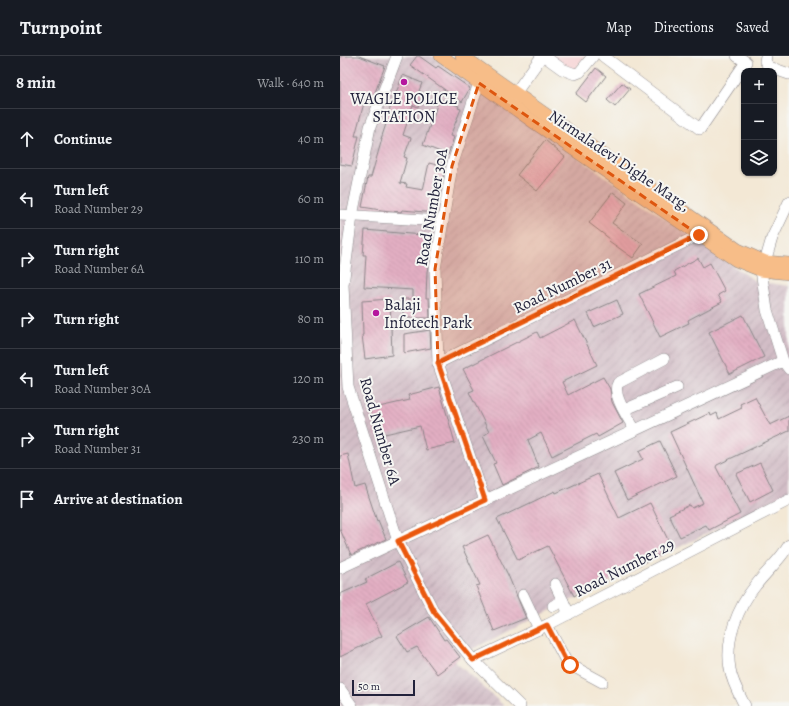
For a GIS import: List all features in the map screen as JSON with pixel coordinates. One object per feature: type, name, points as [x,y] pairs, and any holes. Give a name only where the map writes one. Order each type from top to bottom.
[{"type":"main road","name":"Nirmaladevi Dighe Marg,","points":[[441,56],[479,83],[511,99],[763,266],[789,264]]},
{"type":"main road","name":"Nirmaladevi Dighe Marg,","points":[[462,56],[511,99],[736,260],[789,273]]},
{"type":"street","name":"Road Number 6A","points":[[397,56],[370,127],[352,216],[343,285],[348,387],[398,541],[434,612],[473,660],[520,706]]},
{"type":"street","points":[[511,99],[543,56],[574,74],[580,72],[593,56]]},
{"type":"street","points":[[603,56],[700,129],[746,62],[737,56]]},
{"type":"street","points":[[766,56],[764,61],[769,67],[789,74]]},
{"type":"street","name":"Road Number 30A","points":[[479,83],[452,166],[435,268],[438,363],[485,500]]},
{"type":"street","points":[[340,568],[635,430],[786,365],[768,310],[763,266],[772,238],[789,202]]},
{"type":"street","points":[[340,215],[443,221]]},
{"type":"street","name":"Road Number 31","points":[[438,363],[699,235]]},
{"type":"street","points":[[635,430],[616,394],[616,387],[618,383],[664,359]]},
{"type":"street","points":[[624,410],[677,387]]},
{"type":"street","name":"Road Number 29","points":[[473,660],[569,614],[789,500]]},
{"type":"street","points":[[745,706],[730,669],[728,648],[733,626],[740,610],[754,587],[789,545]]},
{"type":"street","points":[[555,584],[558,604],[569,614]]},
{"type":"street","points":[[523,595],[567,663],[602,682]]},
{"type":"street","points":[[340,689],[352,706]]},
{"type":"highlighted area","points":[[479,83],[699,235],[438,363],[435,269],[452,166]]},
{"type":"shaded area","points":[[340,56],[432,56],[755,281],[789,286],[789,493],[452,659],[504,706],[340,706]]},
{"type":"shaded area","points":[[551,56],[585,56],[574,72]]},
{"type":"building","points":[[340,56],[359,56],[385,66],[374,95],[367,92],[355,136],[359,136],[352,166],[340,164]]},
{"type":"building","points":[[417,56],[436,68],[438,66],[470,88],[462,102],[410,65]]},
{"type":"building","points":[[596,68],[606,76],[586,102],[576,94]]},
{"type":"building","points":[[403,75],[422,83],[419,91],[423,93],[418,107],[413,105],[403,135],[411,138],[404,157],[407,158],[400,183],[407,184],[406,187],[423,190],[429,163],[445,167],[436,213],[402,210],[401,212],[362,207],[368,177],[371,177],[387,121],[385,121]]},
{"type":"building","points":[[622,83],[630,89],[615,107],[607,100]]},
{"type":"building","points":[[439,99],[459,106],[458,108],[461,109],[450,136],[454,137],[448,155],[423,145]]},
{"type":"building","points":[[545,140],[565,157],[537,191],[517,175]]},
{"type":"building","points":[[613,192],[627,203],[612,223],[643,244],[633,258],[609,241],[610,239],[589,223]]},
{"type":"building","points":[[365,230],[433,236],[427,272],[426,298],[429,298],[430,318],[403,318],[403,299],[413,299],[413,290],[364,287],[366,255],[363,255]]},
{"type":"building","points":[[698,258],[703,267],[710,263],[725,291],[718,295],[722,302],[688,320],[689,323],[660,337],[639,294],[676,276],[674,271]]},
{"type":"building","points":[[390,299],[392,355],[365,359],[362,335],[362,301]]},
{"type":"building","points":[[617,300],[623,314],[594,327],[588,313]]},
{"type":"building","points":[[743,315],[764,357],[730,374],[709,332]]},
{"type":"building","points":[[575,320],[597,365],[562,382],[568,395],[603,377],[610,389],[612,402],[623,423],[598,437],[596,434],[552,456],[541,433],[528,440],[539,467],[502,485],[493,464],[496,463],[483,436],[489,432],[469,392],[474,390],[463,369],[537,332],[540,338]]},
{"type":"building","points":[[430,330],[431,348],[404,353],[404,334]]},
{"type":"building","points":[[439,387],[455,443],[426,450],[420,426],[376,436],[370,409],[410,400],[408,395]]},
{"type":"building","points":[[755,397],[770,425],[789,416],[789,431],[717,465],[716,467],[740,514],[709,530],[706,525],[680,537],[669,515],[690,505],[692,508],[703,503],[670,432],[710,413],[711,416],[717,413],[719,419],[742,408],[740,404]]},
{"type":"building","points":[[660,441],[677,476],[627,500],[614,473],[643,459],[639,451]]},
{"type":"building","points":[[348,454],[355,488],[365,485],[377,521],[378,520],[386,539],[351,555],[340,529],[340,456]]},
{"type":"building","points":[[760,463],[773,490],[750,502],[736,474]]},
{"type":"building","points":[[598,474],[619,518],[650,503],[672,548],[574,596],[548,546],[518,560],[497,519],[555,491],[556,493]]},
{"type":"building","points":[[488,535],[508,575],[526,618],[494,631],[476,586],[480,585],[462,547]]},
{"type":"building","points":[[398,562],[408,582],[366,604],[382,636],[340,657],[340,594],[367,582],[365,579]]},
{"type":"building","points":[[429,617],[444,640],[446,639],[460,657],[437,674],[417,647],[407,652],[397,636]]},
{"type":"place","name":"WAGLE POLICE STATION","points":[[404,82]]},
{"type":"place","name":"Balaji Infotech Park","points":[[376,313]]},
{"type":"route","points":[[570,665],[567,663],[547,625],[473,660],[434,612],[398,541],[485,500],[438,363],[699,235]]}]
